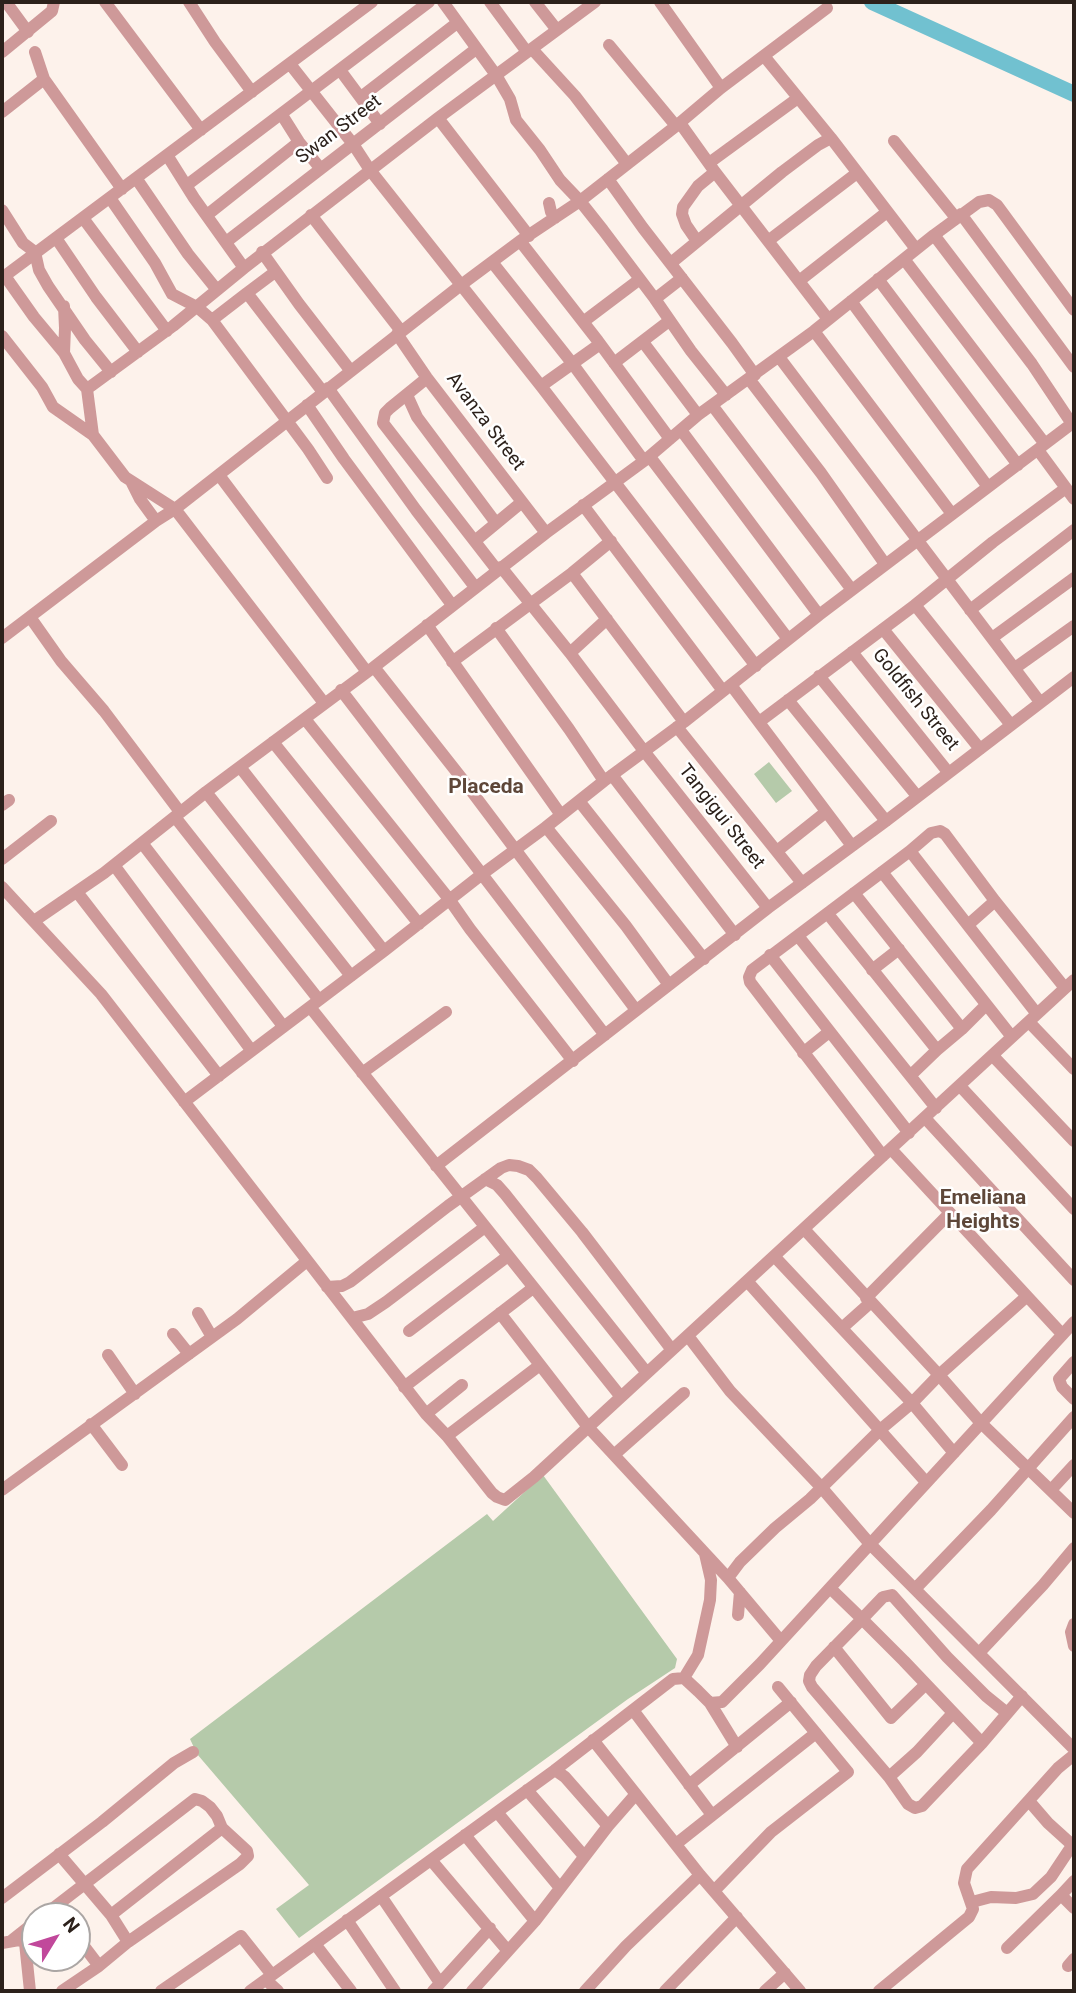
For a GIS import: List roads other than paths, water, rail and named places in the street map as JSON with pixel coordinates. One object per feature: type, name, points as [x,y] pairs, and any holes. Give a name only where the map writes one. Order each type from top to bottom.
[{"type":"street","points":[[6,2],[28,32]]},
{"type":"street","points":[[2,52],[52,11],[54,2]]},
{"type":"street","points":[[105,2],[201,130]]},
{"type":"street","points":[[189,2],[251,92]]},
{"type":"street","points":[[93,435],[87,389],[78,379],[64,353],[3,277],[372,2]]},
{"type":"street","points":[[443,2],[496,75],[510,99],[516,120],[726,395]]},
{"type":"street","points":[[490,2],[529,51],[575,96],[627,164]]},
{"type":"street","points":[[535,2],[557,30]]},
{"type":"street","points":[[87,389],[167,331],[262,252],[557,30],[580,6],[595,2]]},
{"type":"street","points":[[660,2],[721,88]]},
{"type":"street","points":[[187,185],[313,91],[421,4]]},
{"type":"street","points":[[2,638],[175,509],[461,285],[580,201],[721,88],[827,8]]},
{"type":"street","points":[[361,97],[457,23]]},
{"type":"street","points":[[609,45],[678,124],[828,319]]},
{"type":"street","name":"Swan Street","points":[[226,242],[476,49]]},
{"type":"street","points":[[36,52],[44,79],[122,189]]},
{"type":"street","points":[[764,56],[916,249]]},
{"type":"street","points":[[290,64],[756,666]]},
{"type":"street","points":[[340,70],[380,124]]},
{"type":"street","points":[[2,112],[44,79]]},
{"type":"street","points":[[697,240],[686,226],[683,207],[712,167],[798,98]]},
{"type":"street","points":[[282,114],[299,142],[320,168]]},
{"type":"street","points":[[438,118],[670,439]]},
{"type":"street","points":[[671,263],[808,152],[831,138]]},
{"type":"street","points":[[894,141],[958,216],[1074,367]]},
{"type":"street","points":[[207,215],[299,142]]},
{"type":"street","points":[[167,155],[244,268]]},
{"type":"street","points":[[768,241],[857,173]]},
{"type":"street","points":[[136,178],[188,254],[217,290]]},
{"type":"street","points":[[608,179],[682,278],[885,564]]},
{"type":"street","points":[[110,198],[155,263],[172,293],[197,307],[212,320],[327,478]]},
{"type":"street","points":[[34,921],[114,865],[475,587],[647,459],[698,415],[814,331],[934,234],[984,200],[994,202],[1074,310]]},
{"type":"street","points":[[550,203],[555,218]]},
{"type":"street","points":[[2,210],[23,243],[35,252],[38,270],[85,340],[111,372]]},
{"type":"street","points":[[799,281],[887,212]]},
{"type":"street","name":"Avanza Street","points":[[311,215],[399,332],[427,378],[546,533]]},
{"type":"street","points":[[83,218],[167,331]]},
{"type":"street","points":[[184,1102],[1073,423],[934,234]]},
{"type":"street","points":[[56,238],[138,352]]},
{"type":"street","points":[[262,252],[350,370]]},
{"type":"street","points":[[759,722],[915,605],[1002,535],[1070,494],[1042,447],[904,259]]},
{"type":"street","points":[[492,262],[788,639]]},
{"type":"street","points":[[212,320],[275,272]]},
{"type":"street","points":[[655,299],[682,278]]},
{"type":"street","points":[[583,322],[640,279]]},
{"type":"street","points":[[878,279],[1018,465]]},
{"type":"street","points":[[247,293],[325,390],[475,587]]},
{"type":"street","points":[[852,301],[988,487]]},
{"type":"street","points":[[64,306],[64,353]]},
{"type":"street","points":[[614,363],[669,321]]},
{"type":"street","points":[[814,331],[952,514]]},
{"type":"street","points":[[2,336],[53,407],[93,435],[118,469],[131,481],[175,509],[324,703]]},
{"type":"street","points":[[643,342],[698,415]]},
{"type":"street","points":[[541,386],[600,344]]},
{"type":"street","points":[[779,357],[1041,702]]},
{"type":"street","points":[[427,378],[407,395],[417,417],[496,523]]},
{"type":"street","name":"Tangigui Street","points":[[407,395],[385,413],[383,423],[475,540],[570,653],[643,751],[768,908]]},
{"type":"street","points":[[307,405],[452,605]]},
{"type":"street","points":[[712,405],[852,590]]},
{"type":"street","points":[[681,430],[819,615]]},
{"type":"street","points":[[219,475],[370,669],[463,779],[636,1010]]},
{"type":"street","points":[[131,481],[156,521]]},
{"type":"street","points":[[475,540],[522,502]]},
{"type":"street","points":[[583,505],[727,688],[759,722],[852,846]]},
{"type":"street","points":[[970,610],[1074,530]]},
{"type":"street","points":[[452,662],[611,541]]},
{"type":"street","points":[[572,573],[681,724],[802,883]]},
{"type":"street","points":[[992,638],[1074,578]]},
{"type":"street","points":[[915,605],[1011,725]]},
{"type":"street","points":[[30,617],[61,661],[104,711],[362,1073],[621,1397]]},
{"type":"street","points":[[570,653],[607,619]]},
{"type":"street","points":[[427,625],[561,815]]},
{"type":"street","points":[[1015,668],[1074,626]]},
{"type":"street","points":[[496,628],[569,729],[735,935]]},
{"type":"street","points":[[883,629],[980,749]]},
{"type":"street","name":"Goldfish Street","points":[[852,652],[948,772]]},
{"type":"street","points":[[819,676],[917,796]]},
{"type":"street","points":[[436,1166],[768,908],[1074,677]]},
{"type":"street","points":[[341,690],[605,1035]]},
{"type":"street","points":[[788,700],[886,821]]},
{"type":"street","points":[[305,719],[449,899],[573,1061]]},
{"type":"street","points":[[272,742],[419,924]]},
{"type":"street","points":[[240,767],[384,951]]},
{"type":"street","points":[[206,792],[351,976]]},
{"type":"street","points":[[579,801],[704,959]]},
{"type":"street","points":[[777,851],[826,811]]},
{"type":"street","points":[[2,859],[51,821]]},
{"type":"street","points":[[546,827],[626,926],[669,985]]},
{"type":"street","points":[[2,887],[101,994],[404,1387],[492,1493],[505,1500],[524,1486],[774,1256],[804,1229],[887,1153],[909,1133],[1012,1037],[1071,985],[995,901],[940,831],[931,833],[828,914],[770,955],[752,970],[750,982],[803,1053],[887,1153],[949,1214],[1062,1334]]},
{"type":"street","points":[[142,843],[284,1026]]},
{"type":"street","points":[[910,851],[969,925],[1033,1018],[1074,1069]]},
{"type":"street","points":[[114,865],[251,1050]]},
{"type":"street","points":[[882,872],[1012,1037]]},
{"type":"street","points":[[77,892],[219,1076]]},
{"type":"street","points":[[854,893],[962,1028]]},
{"type":"street","points":[[969,925],[995,901]]},
{"type":"street","points":[[828,914],[937,1050]]},
{"type":"street","points":[[798,936],[936,1108]]},
{"type":"street","points":[[872,970],[899,949]]},
{"type":"street","points":[[770,955],[909,1133]]},
{"type":"street","points":[[911,1075],[986,1006]]},
{"type":"street","points":[[362,1073],[446,1012]]},
{"type":"street","points":[[803,1053],[830,1032]]},
{"type":"street","points":[[993,1055],[1074,1140]]},
{"type":"street","points":[[960,1086],[1074,1209]]},
{"type":"street","points":[[925,1118],[1074,1280]]},
{"type":"street","points":[[327,1287],[342,1286],[350,1282],[501,1168],[519,1166],[529,1171],[582,1232],[672,1350]]},
{"type":"street","points":[[485,1180],[497,1185],[505,1194],[647,1373]]},
{"type":"street","points":[[842,1328],[949,1214]]},
{"type":"street","points":[[352,1318],[368,1314],[387,1302],[485,1227]]},
{"type":"street","points":[[804,1229],[940,1375],[980,1422],[1074,1513]]},
{"type":"street","points":[[409,1331],[508,1256]]},
{"type":"street","points":[[774,1256],[912,1403],[954,1453]]},
{"type":"street","points":[[2,1490],[237,1319],[307,1261]]},
{"type":"street","points":[[747,1281],[926,1482]]},
{"type":"street","points":[[404,1387],[533,1288]]},
{"type":"street","points":[[728,1578],[740,1562],[775,1528],[810,1499],[881,1429],[1026,1297]]},
{"type":"street","points":[[198,1312],[212,1337]]},
{"type":"street","points":[[500,1313],[588,1427],[728,1578],[780,1641]]},
{"type":"street","points":[[709,1703],[722,1702],[760,1664],[1074,1322]]},
{"type":"street","points":[[173,1334],[189,1354]]},
{"type":"street","points":[[688,1336],[730,1391],[821,1487],[870,1544],[1074,1749]]},
{"type":"street","points":[[108,1355],[135,1394]]},
{"type":"street","points":[[1074,1362],[1059,1379],[1062,1387],[1074,1399]]},
{"type":"street","points":[[447,1436],[540,1365]]},
{"type":"street","points":[[426,1414],[462,1385]]},
{"type":"street","points":[[615,1454],[684,1393]]},
{"type":"street","points":[[915,1589],[1074,1417]]},
{"type":"street","points":[[91,1424],[122,1465]]},
{"type":"street","points":[[1051,1490],[1074,1465]]},
{"type":"street","points":[[979,1653],[1043,1586],[1074,1548]]},
{"type":"street","points":[[684,1678],[698,1655],[710,1600],[711,1580],[705,1554]]},
{"type":"street","points":[[830,1588],[982,1743]]},
{"type":"street","points":[[738,1615],[740,1592]]},
{"type":"street","points":[[1007,1713],[947,1657],[892,1595],[883,1597],[810,1675],[809,1681],[889,1777],[908,1804],[919,1808],[982,1743],[1022,1696]]},
{"type":"street","points":[[1074,1624],[1071,1632],[1074,1646]]},
{"type":"street","points":[[834,1647],[891,1718],[926,1684]]},
{"type":"street","points":[[684,1678],[709,1703],[737,1747]]},
{"type":"street","points":[[250,1991],[555,1770],[673,1679],[684,1678]]},
{"type":"street","points":[[714,1891],[771,1832],[848,1772],[778,1687]]},
{"type":"street","points":[[689,1785],[791,1702]]},
{"type":"street","points":[[633,1710],[712,1815]]},
{"type":"street","points":[[889,1777],[917,1752],[953,1713]]},
{"type":"street","points":[[676,1844],[816,1733]]},
{"type":"street","points":[[593,1740],[714,1891],[800,1991]]},
{"type":"street","points":[[2,1898],[174,1763],[192,1752]]},
{"type":"street","points":[[879,1991],[963,1924],[972,1913],[972,1902],[964,1883],[967,1869],[1058,1768],[1074,1755]]},
{"type":"street","points":[[555,1770],[565,1777],[608,1826]]},
{"type":"street","points":[[527,1790],[584,1856]]},
{"type":"street","points":[[472,1991],[535,1921],[584,1856],[636,1794]]},
{"type":"street","points":[[62,1991],[246,1858],[247,1850],[222,1828],[211,1807],[195,1799],[84,1884],[67,1902]]},
{"type":"street","points":[[972,1902],[991,1897],[1016,1899],[1033,1894],[1051,1877],[1074,1844],[1048,1824],[1029,1801]]},
{"type":"street","points":[[498,1812],[560,1888]]},
{"type":"street","points":[[111,1915],[222,1828]]},
{"type":"street","points":[[465,1835],[535,1921]]},
{"type":"street","points":[[59,1854],[111,1915],[128,1942]]},
{"type":"street","points":[[431,1860],[508,1951]]},
{"type":"street","points":[[586,1991],[626,1946],[701,1875]]},
{"type":"street","points":[[1007,1948],[1074,1881]]},
{"type":"street","points":[[1061,1895],[1074,1908]]},
{"type":"street","points":[[381,1896],[437,1987],[490,1928]]},
{"type":"street","points":[[665,1991],[737,1917]]},
{"type":"street","points":[[348,1920],[395,1991]]},
{"type":"street","points":[[6,1942],[21,1932]]},
{"type":"street","points":[[161,1991],[241,1936],[278,1991]]},
{"type":"street","points":[[6,1942],[22,1940],[25,1943],[30,1991]]},
{"type":"street","points":[[315,1944],[351,1991]]},
{"type":"street","points":[[91,1955],[99,1966]]},
{"type":"street","points":[[765,1991],[785,1973]]},
{"type":"waterway","points":[[872,2],[1074,94]]},
{"type":"district","name":"Placeda","points":[[486,788]]},
{"type":"district","name":"Emeliana Heights","points":[[983,1211]]}]
